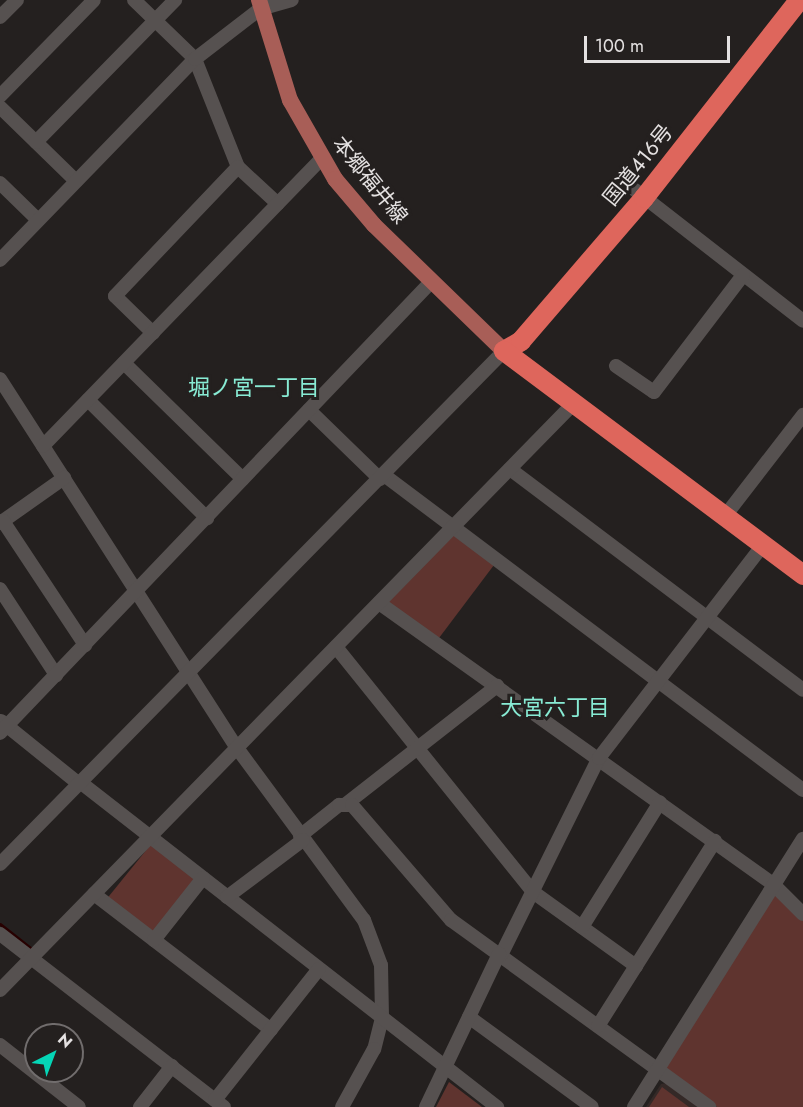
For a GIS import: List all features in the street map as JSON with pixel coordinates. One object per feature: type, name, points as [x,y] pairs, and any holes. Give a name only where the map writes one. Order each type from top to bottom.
[{"type":"highway","name":"国道416号","points":[[639,194],[784,0]]},
{"type":"highway","name":"国道416号","points":[[504,351],[511,333],[639,194],[799,0]]},
{"type":"highway","points":[[504,351],[803,575]]},
{"type":"main road","name":"本郷福井線","points":[[260,4],[290,100],[321,159],[368,219],[504,351]]},
{"type":"street","points":[[0,18],[17,0]]},
{"type":"street","points":[[0,96],[94,0]]},
{"type":"street","points":[[134,0],[195,59],[238,167],[278,204]]},
{"type":"street","points":[[36,142],[175,0]]},
{"type":"street","points":[[0,259],[195,59],[260,4],[292,0]]},
{"type":"street","points":[[0,107],[76,181]]},
{"type":"street","points":[[43,446],[321,159]]},
{"type":"street","points":[[153,333],[115,296],[238,167]]},
{"type":"street","points":[[0,183],[38,220]]},
{"type":"street","points":[[639,194],[803,321]]},
{"type":"street","points":[[616,366],[654,392],[743,275]]},
{"type":"street","points":[[432,281],[85,645],[2,726],[150,836],[497,1107]]},
{"type":"street","points":[[0,864],[504,351]]},
{"type":"street","points":[[124,363],[243,479]]},
{"type":"street","points":[[0,379],[138,590],[237,748],[352,902],[373,942],[384,984],[382,1018],[374,1048],[342,1107]]},
{"type":"street","points":[[88,400],[207,518]]},
{"type":"street","points":[[0,990],[573,404]]},
{"type":"street","points":[[309,410],[382,477],[453,527],[803,790]]},
{"type":"street","points":[[725,516],[803,415]]},
{"type":"street","points":[[510,469],[803,690]]},
{"type":"street","points":[[64,478],[2,522],[85,645]]},
{"type":"street","points":[[426,1107],[599,758],[763,545]]},
{"type":"street","points":[[0,589],[56,675]]},
{"type":"street","points":[[379,603],[715,841],[774,885],[803,914]]},
{"type":"street","points":[[336,647],[533,892],[636,966]]},
{"type":"street","points":[[227,897],[419,750],[497,686]]},
{"type":"street","points":[[582,927],[660,802]]},
{"type":"street","points":[[346,804],[352,806],[440,910],[709,1107]]},
{"type":"street","points":[[634,1107],[803,840]]},
{"type":"street","points":[[598,1026],[715,841]]},
{"type":"street","points":[[154,940],[203,878]]},
{"type":"street","points":[[94,894],[271,1030]]},
{"type":"street","points":[[0,934],[219,1103],[271,1030],[320,969]]},
{"type":"street","points":[[469,1017],[592,1107]]},
{"type":"street","points":[[0,1045],[79,1107]]},
{"type":"street","points":[[140,1107],[172,1066]]},
{"type":"shaded area","points":[[453,527],[497,561],[436,642],[379,603]]},
{"type":"shaded area","points":[[152,843],[200,882],[154,940],[105,901]]},
{"type":"shaded area","points":[[775,893],[803,921],[803,1107],[717,1107],[664,1068]]},
{"type":"shaded area","points":[[449,1082],[482,1107],[436,1107]]},
{"type":"shaded area","points":[[667,1083],[700,1107],[646,1107],[661,1084]]},
{"type":"shaded area","points":[[662,1087],[689,1107],[649,1107]]},
{"type":"waterway","points":[[0,924],[33,950]]},
{"type":"district","name":"堀ノ宮一丁目","points":[[254,388]]},
{"type":"district","name":"大宮六丁目","points":[[555,708]]}]
